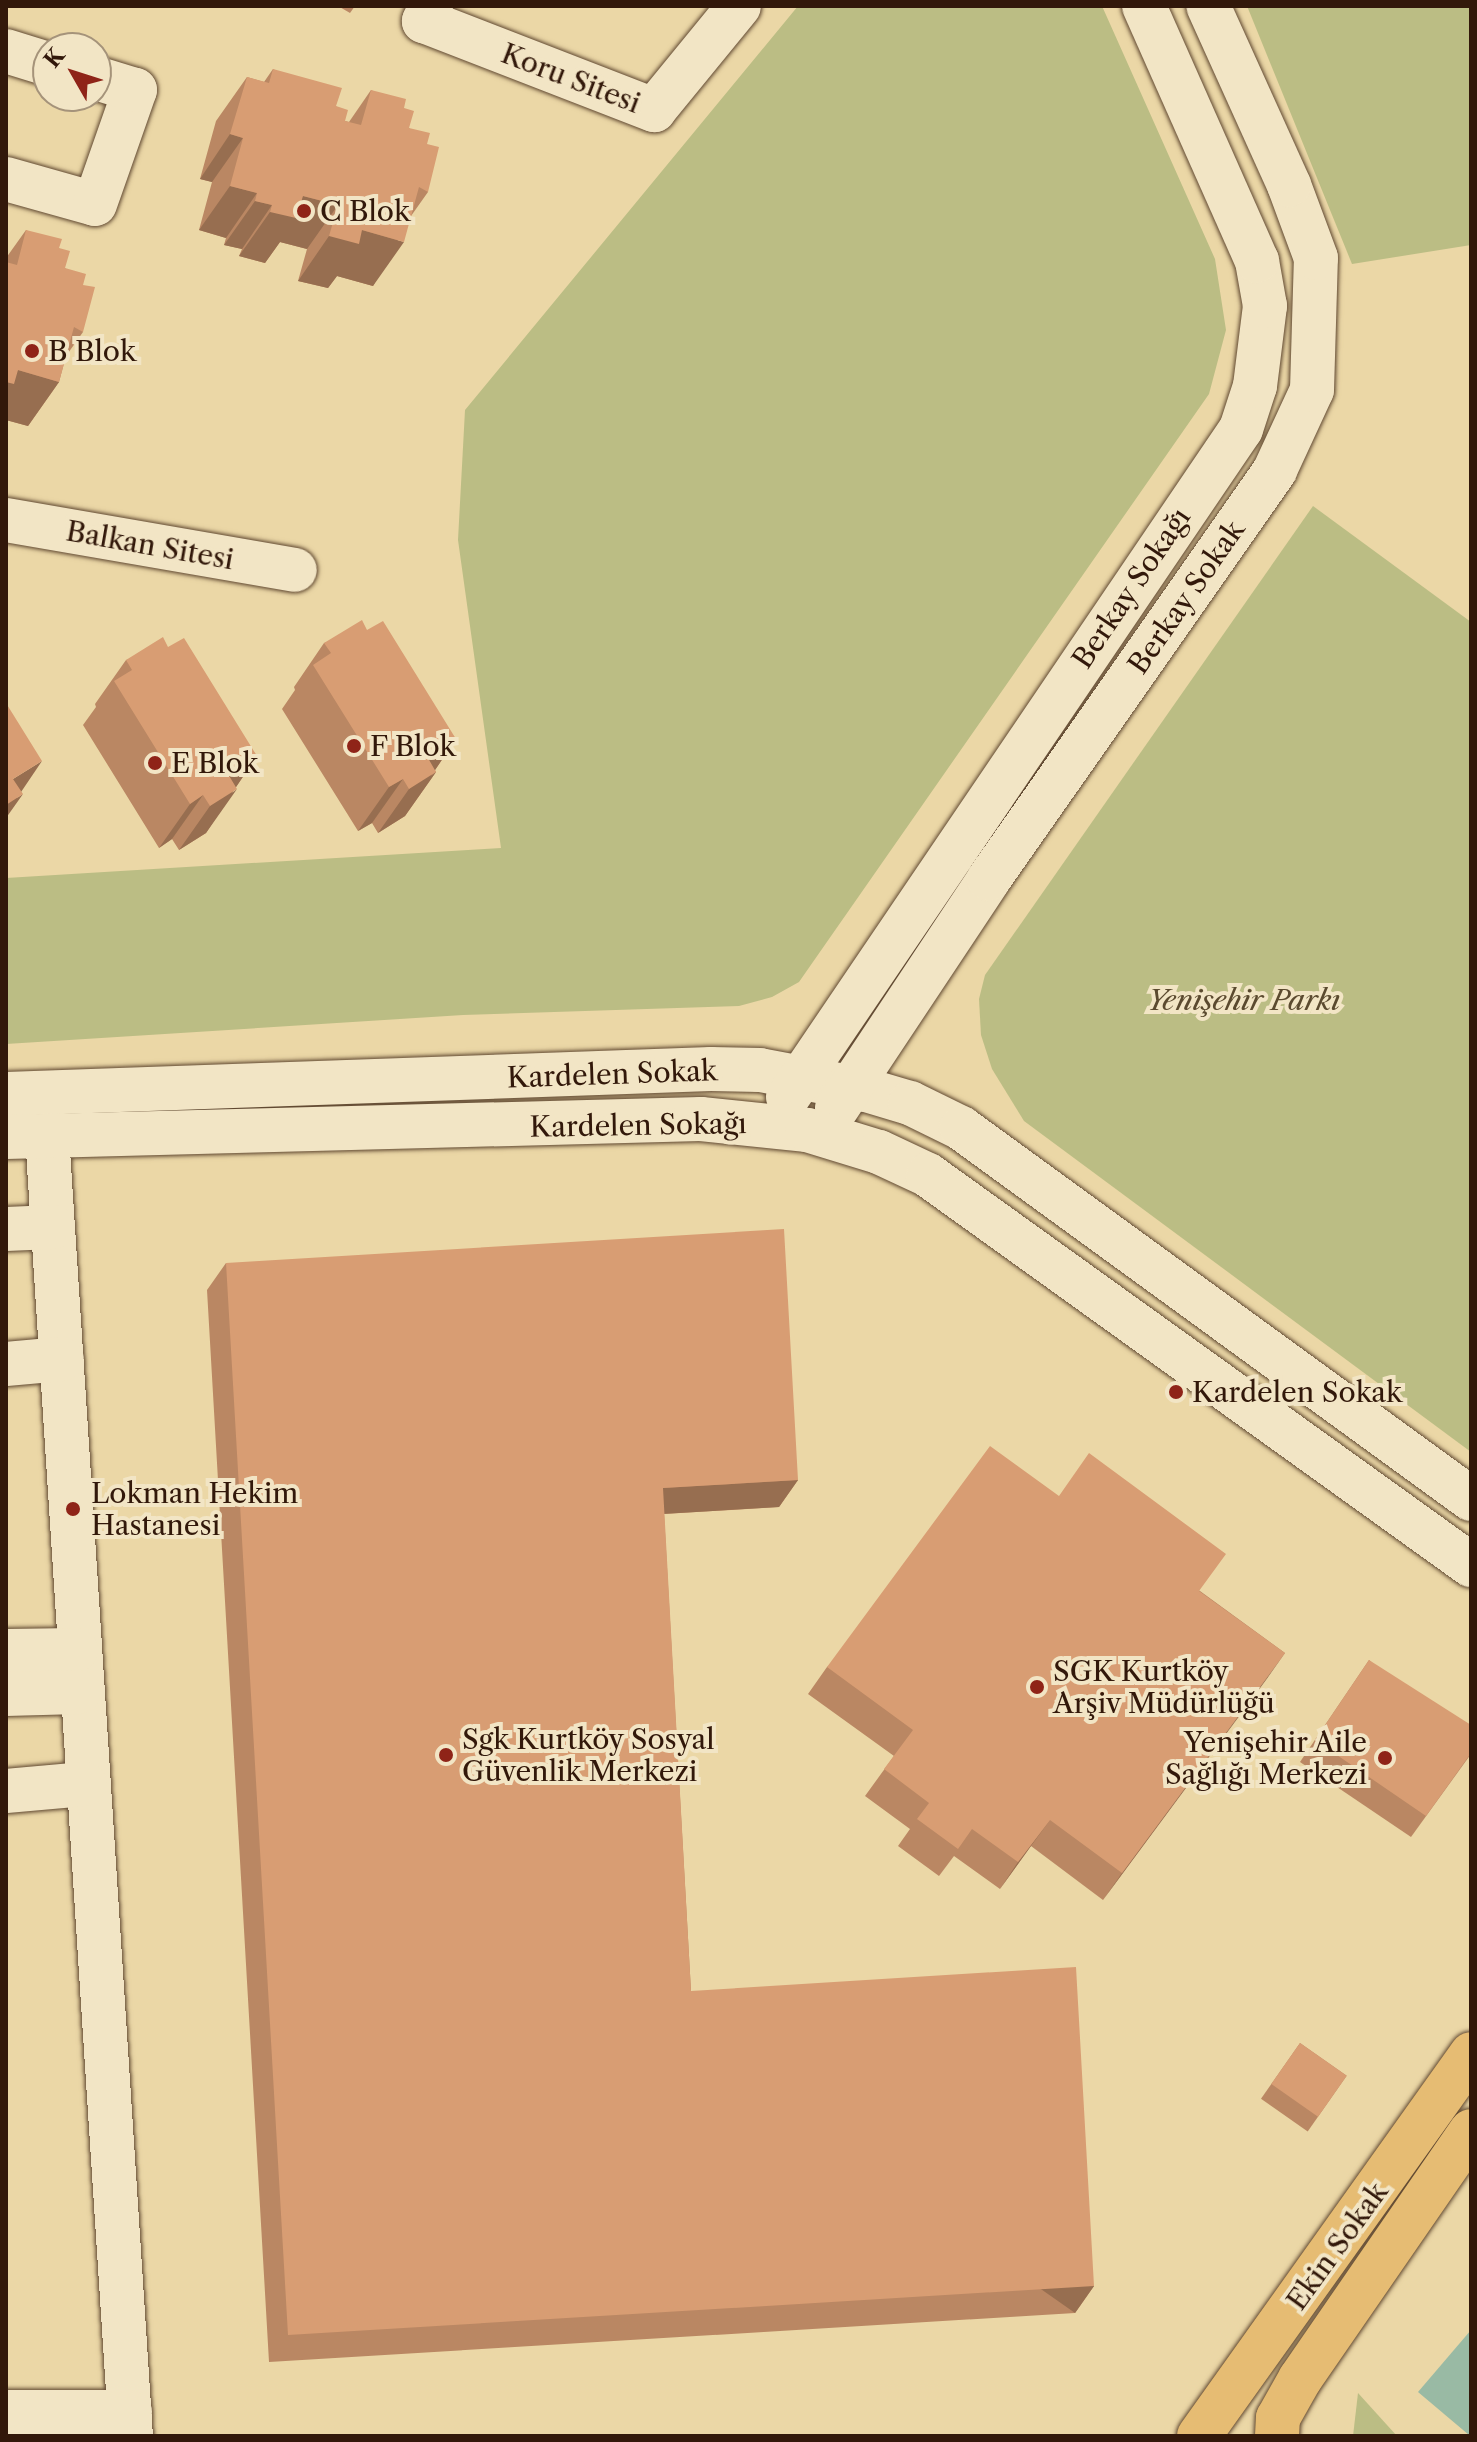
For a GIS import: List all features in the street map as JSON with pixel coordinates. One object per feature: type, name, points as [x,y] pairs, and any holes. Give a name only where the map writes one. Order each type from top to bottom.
[{"type":"main road","name":"Ekin Sokak","points":[[1199,2436],[1471,2054]]},
{"type":"main road","name":"Ekin Sokak","points":[[1277,2436],[1278,2418],[1300,2379],[1471,2131]]},
{"type":"street","name":"Koru Sitesi","points":[[431,6],[424,21],[654,110],[739,6]]},
{"type":"street","name":"Berkay Sokağı","points":[[774,1124],[799,1076],[1241,429],[1255,386],[1265,306],[1257,261],[1144,6]]},
{"type":"street","name":"Berkay Sokak","points":[[823,1135],[848,1086],[1275,470],[1312,390],[1316,258],[1289,185],[1208,6]]},
{"type":"street","points":[[6,51],[32,59]]},
{"type":"street","points":[[6,179],[95,204],[135,90],[112,83]]},
{"type":"street","name":"Balkan Sitesi","points":[[6,520],[295,570]]},
{"type":"street","name":"Kardelen Sokak","points":[[6,1094],[711,1069],[799,1076],[910,1103],[961,1128],[1471,1499]]},
{"type":"street","name":"Kardelen Sokağı","points":[[26,1136],[701,1119],[774,1124],[823,1135],[928,1175],[1471,1565]]},
{"type":"street","points":[[6,2412],[130,2424],[85,1784],[53,1227],[26,1136]]},
{"type":"street","points":[[6,1229],[53,1227]]},
{"type":"street","points":[[6,1364],[62,1359]]},
{"type":"street","points":[[6,1651],[78,1671]]},
{"type":"street","points":[[6,1694],[78,1671]]},
{"type":"street","points":[[6,1791],[85,1784]]},
{"type":"green space","points":[[798,6],[1102,6],[1215,259],[1226,330],[1209,394],[799,982],[772,997],[739,1006],[463,1015],[6,1044],[6,878],[501,848],[458,540],[465,410]]},
{"type":"green space","points":[[1247,6],[1471,6],[1471,245],[1352,264]]},
{"type":"green space","name":"Yenişehir Parkı","points":[[1313,506],[1471,622],[1471,1452],[1024,1121],[992,1069],[981,1035],[979,999],[985,975]]},
{"type":"green space","points":[[1358,2393],[1397,2436],[1353,2436]]},
{"type":"shaded area","points":[[1471,2330],[1471,2433],[1469,2435],[1418,2392]]},
{"type":"building","points":[[273,69],[342,88],[336,106],[348,110],[345,121],[361,125],[371,90],[406,99],[404,108],[414,111],[409,128],[430,133],[427,144],[439,147],[428,192],[419,187],[404,242],[362,230],[359,244],[329,236],[338,205],[303,196],[296,218],[270,212],[272,205],[255,201],[257,193],[230,186],[243,138],[230,134],[247,77],[269,83]]},
{"type":"building","points":[[26,230],[62,239],[59,248],[70,251],[65,268],[86,274],[83,285],[95,287],[83,332],[74,327],[59,382],[18,370],[14,384],[6,382],[6,262],[17,265]]},
{"type":"building","points":[[362,620],[367,630],[383,621],[456,739],[428,758],[436,772],[409,789],[403,779],[389,787],[313,665],[331,653],[324,643]]},
{"type":"building","points":[[163,637],[168,647],[184,638],[257,756],[228,774],[237,789],[210,806],[203,795],[190,804],[114,681],[132,670],[126,660]]},
{"type":"building","points":[[6,703],[42,761],[13,779],[23,794],[6,805]]},
{"type":"building","name":"Sgk Kurtköy Sosyal Güvenlik Merkezi","points":[[784,1229],[798,1480],[663,1488],[691,1991],[1076,1967],[1094,2286],[288,2335],[226,1263]]},
{"type":"building","name":"SGK Kurtköy Arşiv Müdürlüğü","points":[[990,1446],[1059,1496],[1089,1453],[1226,1554],[1199,1591],[1285,1653],[1122,1873],[1050,1820],[1018,1862],[972,1829],[958,1849],[917,1819],[929,1803],[884,1769],[913,1730],[827,1667]]},
{"type":"building","name":"Yenişehir Aile Sağlığı Merkezi","points":[[1369,1660],[1471,1725],[1471,1753],[1426,1816],[1315,1740]]},
{"type":"building","points":[[1300,2043],[1347,2076],[1318,2117],[1271,2084]]},
{"type":"place","name":"C Blok","points":[[304,211]]},
{"type":"place","name":"B Blok","points":[[32,351]]},
{"type":"place","name":"F Blok","points":[[354,746]]},
{"type":"place","name":"E Blok","points":[[155,763]]},
{"type":"place","name":"Kardelen Sokak","points":[[1176,1392]]},
{"type":"place","name":"Lokman Hekim Hastanesi","points":[[73,1509]]},
{"type":"place","name":"SGK Kurtköy Arşiv Müdürlüğü","points":[[1037,1687]]},
{"type":"place","name":"Sgk Kurtköy Sosyal Güvenlik Merkezi","points":[[446,1755]]},
{"type":"place","name":"Yenişehir Aile Sağlığı Merkezi","points":[[1385,1758]]}]
